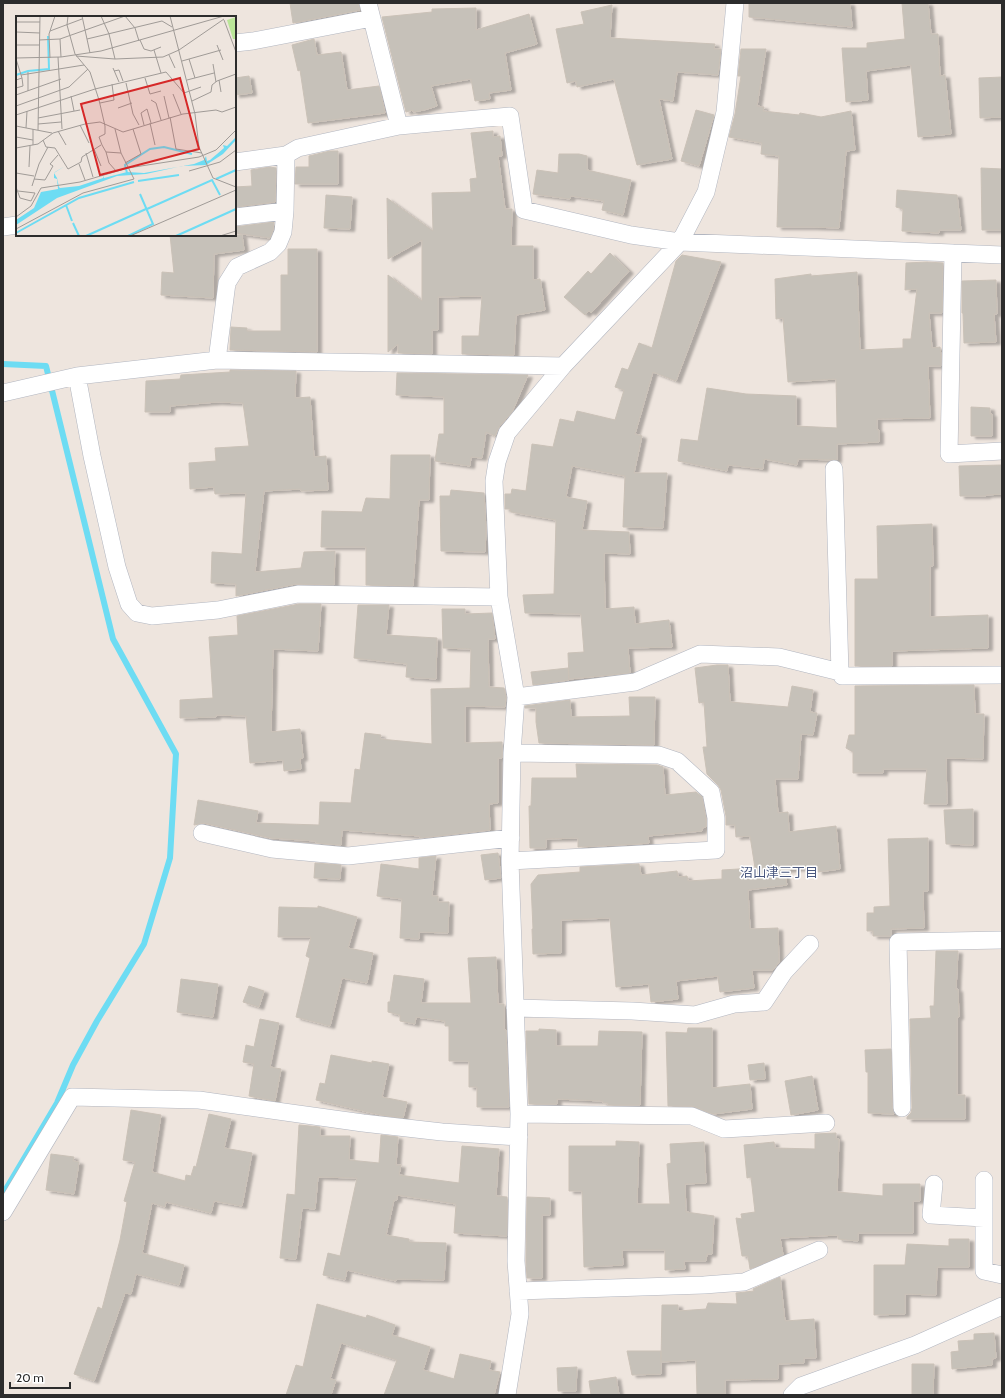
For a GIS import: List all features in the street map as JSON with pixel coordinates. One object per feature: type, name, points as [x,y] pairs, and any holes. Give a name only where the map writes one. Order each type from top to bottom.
[{"type":"street","points":[[506,1395],[520,1314],[516,1261],[519,1114],[510,861],[512,753],[516,697],[499,597],[494,481],[497,462],[507,433],[563,366],[680,242],[706,192],[725,112],[735,3]]},
{"type":"street","points":[[236,43],[253,41],[370,10],[399,126]]},
{"type":"street","points":[[236,162],[286,155],[298,148],[399,126],[510,116],[524,210],[631,236],[680,242],[1002,255]]},
{"type":"street","points":[[217,360],[227,283],[237,267],[270,252],[278,244],[283,232],[286,155]]},
{"type":"street","points":[[236,217],[285,211]]},
{"type":"street","points":[[3,227],[16,225]]},
{"type":"street","points":[[952,254],[949,454],[1002,451]]},
{"type":"street","points":[[3,393],[72,377],[217,360],[563,366]]},
{"type":"street","points":[[72,377],[92,456],[117,567],[129,604],[137,613],[152,616],[218,610],[298,594],[499,597]]},
{"type":"street","points":[[834,469],[840,672]]},
{"type":"street","points":[[516,697],[636,682],[700,654],[779,657],[840,672],[842,676],[1002,675]]},
{"type":"street","points":[[510,861],[716,850],[716,818],[711,792],[677,761],[659,755],[512,753]]},
{"type":"street","points":[[202,833],[272,849],[348,856],[511,838]]},
{"type":"street","points":[[902,1108],[898,942],[1002,940]]},
{"type":"street","points":[[516,1008],[632,1011],[695,1015],[734,1004],[764,1002],[784,972],[810,944]]},
{"type":"street","points":[[3,1212],[72,1097],[199,1100],[426,1130],[519,1137]]},
{"type":"street","points":[[519,1114],[692,1116],[724,1129],[826,1122]]},
{"type":"street","points":[[984,1180],[984,1271],[1002,1275]]},
{"type":"street","points":[[934,1184],[931,1215],[984,1218]]},
{"type":"street","points":[[518,1291],[704,1285],[744,1282],[819,1250]]},
{"type":"street","points":[[792,1395],[801,1386],[915,1345],[1002,1306]]},
{"type":"building","points":[[290,3],[358,3],[360,10],[293,23]]},
{"type":"building","points":[[749,3],[850,3],[852,27],[749,17]]},
{"type":"building","points":[[902,3],[928,3],[931,34],[938,34],[940,76],[945,75],[951,134],[918,137],[911,65],[866,71],[868,100],[846,102],[842,48],[867,48],[867,43],[905,39]]},
{"type":"building","points":[[612,5],[610,38],[715,44],[714,49],[721,49],[718,75],[677,72],[673,101],[659,99],[672,159],[637,165],[614,79],[577,87],[576,81],[567,83],[556,29],[584,24],[581,12]]},
{"type":"building","points":[[476,8],[476,30],[529,14],[537,44],[505,53],[511,90],[489,93],[490,99],[475,101],[471,79],[431,86],[437,106],[424,110],[413,112],[413,110],[406,112],[382,17],[432,12],[432,9]]},
{"type":"building","points":[[314,39],[317,55],[341,52],[347,90],[379,86],[385,113],[308,123],[300,70],[298,71],[292,45]]},
{"type":"building","points":[[741,49],[766,49],[757,106],[764,107],[763,111],[799,115],[800,113],[821,117],[851,111],[855,150],[846,151],[839,228],[777,227],[779,156],[761,154],[762,143],[729,137],[735,114],[741,76],[738,76]]},
{"type":"building","points":[[249,76],[252,93],[236,95],[236,78]]},
{"type":"building","points":[[1002,77],[1002,117],[980,118],[979,78]]},
{"type":"building","points":[[696,110],[714,115],[699,166],[681,161]]},
{"type":"building","points":[[493,131],[493,137],[500,136],[502,156],[498,156],[505,209],[512,209],[511,246],[533,246],[533,280],[540,279],[545,310],[516,315],[514,355],[462,354],[462,336],[479,336],[482,296],[438,297],[438,330],[432,330],[432,354],[398,353],[398,344],[388,352],[388,275],[422,301],[422,240],[388,259],[387,198],[433,231],[432,193],[471,192],[470,179],[477,178],[471,133]]},
{"type":"building","points":[[330,151],[338,151],[338,184],[295,184],[296,167],[309,167],[309,156]]},
{"type":"building","points":[[559,154],[579,154],[587,156],[587,170],[631,180],[623,215],[602,210],[604,201],[571,196],[570,199],[533,194],[537,170],[558,173]]},
{"type":"building","points":[[270,167],[276,168],[275,202],[236,207],[236,187],[252,186],[251,170]]},
{"type":"building","points":[[981,168],[1002,169],[1002,230],[982,230]]},
{"type":"building","points":[[897,190],[957,195],[961,230],[939,230],[939,233],[902,231],[903,209],[896,207]]},
{"type":"building","points":[[326,195],[352,197],[350,229],[324,228]]},
{"type":"building","points":[[274,222],[270,238],[236,233],[236,227]]},
{"type":"building","points":[[242,235],[244,250],[214,254],[213,298],[161,295],[162,272],[174,273],[170,236]]},
{"type":"building","points":[[288,249],[317,249],[317,352],[230,350],[231,327],[247,328],[247,331],[281,331],[281,275],[288,275]]},
{"type":"building","points":[[610,253],[629,271],[591,313],[589,311],[585,315],[564,297],[588,271],[591,274]]},
{"type":"building","points":[[682,255],[721,262],[676,381],[653,372],[635,434],[642,436],[634,473],[667,473],[663,528],[623,527],[625,476],[572,466],[566,497],[587,501],[582,530],[629,532],[630,554],[604,553],[605,609],[634,607],[635,624],[669,620],[672,647],[628,648],[630,673],[569,679],[568,653],[584,652],[581,614],[525,613],[523,595],[554,594],[556,520],[511,512],[510,509],[505,509],[505,494],[511,494],[512,489],[526,491],[532,444],[553,447],[560,419],[574,422],[577,411],[615,420],[624,390],[615,387],[622,368],[628,370],[639,343],[652,348],[676,261]]},
{"type":"building","points":[[906,263],[943,263],[942,313],[929,313],[932,348],[940,347],[941,356],[941,366],[928,366],[930,418],[877,419],[879,442],[837,444],[837,460],[798,459],[797,465],[764,459],[763,469],[728,465],[727,471],[678,461],[681,439],[698,441],[707,388],[746,394],[796,396],[796,426],[837,428],[836,379],[788,382],[783,318],[776,319],[775,279],[811,274],[811,276],[857,272],[860,350],[903,348],[903,339],[911,339],[917,289],[905,290]]},
{"type":"building","points":[[996,280],[997,314],[994,314],[996,342],[964,343],[962,281]]},
{"type":"building","points":[[230,370],[296,371],[295,398],[310,397],[314,457],[326,456],[328,490],[301,491],[301,489],[264,491],[255,572],[301,568],[304,552],[335,551],[334,585],[296,584],[236,596],[236,584],[211,583],[212,552],[242,554],[246,493],[215,494],[214,487],[190,489],[189,463],[216,461],[215,448],[249,446],[243,403],[217,402],[170,406],[170,412],[145,412],[146,381],[180,379],[181,375],[230,372]]},
{"type":"building","points":[[397,373],[528,375],[512,412],[499,427],[495,436],[486,432],[482,458],[471,457],[470,466],[435,461],[439,434],[444,434],[444,397],[396,395]]},
{"type":"building","points":[[971,407],[990,408],[990,414],[992,414],[992,436],[971,436]]},
{"type":"building","points":[[391,455],[430,455],[429,500],[419,500],[413,586],[366,585],[366,547],[321,547],[322,511],[362,512],[366,498],[390,499]]},
{"type":"building","points":[[1002,465],[1002,494],[986,496],[960,496],[959,466]]},
{"type":"building","points":[[451,490],[484,493],[486,530],[485,552],[441,551],[440,496],[450,496]]},
{"type":"building","points":[[932,524],[933,566],[930,566],[930,617],[988,615],[988,648],[892,651],[892,666],[855,666],[855,579],[878,579],[877,526]]},
{"type":"building","points":[[299,604],[321,604],[318,651],[273,649],[271,732],[300,729],[303,758],[300,759],[301,769],[284,771],[283,760],[250,763],[246,716],[216,715],[216,717],[180,718],[180,700],[213,698],[209,637],[238,635],[237,616]]},
{"type":"building","points":[[358,605],[389,605],[386,635],[437,638],[436,679],[406,677],[407,664],[354,658]]},
{"type":"building","points":[[442,609],[465,609],[465,614],[492,613],[495,639],[488,639],[489,687],[504,688],[506,697],[505,707],[465,706],[465,743],[502,742],[502,758],[498,758],[498,803],[489,804],[490,830],[420,838],[420,836],[342,830],[341,845],[316,843],[316,841],[271,838],[204,823],[194,825],[198,800],[258,811],[256,823],[319,825],[320,802],[351,803],[355,769],[360,770],[365,733],[381,735],[380,739],[432,744],[431,689],[470,688],[471,649],[443,648]]},
{"type":"building","points":[[728,665],[730,702],[788,707],[792,686],[813,690],[810,712],[817,713],[813,735],[801,734],[798,779],[775,779],[778,813],[788,812],[789,832],[836,826],[840,869],[818,872],[817,866],[784,870],[787,885],[748,890],[750,929],[778,928],[779,962],[773,970],[752,970],[754,988],[720,992],[718,976],[676,981],[678,999],[651,1002],[649,984],[616,987],[610,918],[561,920],[561,953],[533,954],[531,884],[538,875],[580,872],[580,867],[639,864],[641,875],[677,871],[678,877],[687,876],[688,881],[722,879],[722,870],[755,868],[750,836],[736,837],[735,825],[726,825],[726,816],[721,790],[707,774],[703,747],[707,747],[704,702],[699,703],[695,668]]},
{"type":"building","points":[[568,668],[569,680],[533,685],[531,672]]},
{"type":"building","points":[[974,685],[975,714],[984,714],[983,759],[946,758],[947,804],[924,804],[927,769],[883,769],[883,773],[853,773],[853,752],[846,748],[849,735],[855,735],[855,686]]},
{"type":"building","points":[[629,697],[655,697],[654,745],[539,743],[536,708],[525,708],[525,706],[570,700],[571,717],[630,716]]},
{"type":"building","points":[[576,764],[657,765],[663,767],[665,795],[696,792],[702,797],[706,827],[702,828],[702,831],[648,836],[649,843],[578,847],[578,838],[546,839],[546,848],[530,848],[529,806],[531,806],[532,778],[577,778]]},
{"type":"building","points":[[973,809],[973,845],[946,844],[944,810]]},
{"type":"building","points":[[928,838],[928,891],[923,891],[924,928],[891,929],[891,936],[873,936],[873,931],[867,931],[867,913],[874,913],[874,907],[890,906],[888,839]]},
{"type":"building","points":[[498,853],[501,878],[485,880],[481,855]]},
{"type":"building","points":[[436,856],[432,896],[438,896],[438,902],[449,902],[448,933],[419,932],[419,939],[400,938],[402,899],[377,896],[381,864],[419,869],[419,858]]},
{"type":"building","points":[[315,863],[341,865],[340,879],[314,878]]},
{"type":"building","points":[[318,906],[357,917],[348,948],[373,953],[367,983],[342,978],[330,1026],[296,1017],[310,958],[306,956],[311,937],[278,937],[279,907],[318,908]]},
{"type":"building","points":[[936,951],[958,951],[956,990],[958,989],[959,1017],[957,1017],[957,1095],[965,1095],[965,1119],[907,1119],[912,1108],[910,1019],[931,1018],[930,1006],[934,1006]]},
{"type":"building","points":[[496,957],[498,1004],[504,1004],[504,1030],[506,1030],[509,1107],[477,1107],[477,1087],[469,1087],[469,1061],[449,1061],[449,1026],[445,1026],[445,1021],[416,1017],[415,1024],[400,1021],[400,1015],[388,1012],[388,1002],[390,1002],[394,975],[424,979],[421,1003],[471,1003],[468,958]]},
{"type":"building","points":[[181,979],[218,984],[213,1017],[177,1012]]},
{"type":"building","points":[[249,986],[264,991],[259,1007],[243,1002]]},
{"type":"building","points":[[260,1019],[279,1023],[270,1067],[281,1069],[275,1101],[249,1096],[254,1064],[243,1062],[246,1045],[254,1047]]},
{"type":"building","points":[[688,1028],[712,1028],[712,1088],[750,1084],[752,1109],[713,1114],[692,1106],[668,1106],[666,1032],[687,1033]]},
{"type":"building","points":[[539,1029],[556,1030],[556,1046],[598,1046],[599,1031],[642,1032],[640,1105],[608,1105],[608,1103],[603,1103],[603,1101],[557,1099],[557,1104],[529,1104],[526,1031],[539,1031]]},
{"type":"building","points":[[891,1049],[892,1108],[894,1114],[868,1113],[868,1072],[866,1072],[865,1050]]},
{"type":"building","points":[[331,1055],[372,1063],[372,1061],[389,1064],[382,1097],[407,1102],[403,1118],[381,1115],[316,1100],[320,1083],[325,1084]]},
{"type":"building","points":[[764,1063],[765,1079],[750,1080],[748,1065]]},
{"type":"building","points":[[812,1076],[818,1110],[791,1115],[785,1081]]},
{"type":"building","points":[[131,1110],[161,1115],[152,1172],[185,1181],[186,1175],[191,1176],[194,1166],[196,1167],[209,1114],[231,1119],[224,1148],[252,1153],[242,1206],[214,1201],[211,1213],[166,1202],[165,1207],[152,1203],[142,1253],[184,1265],[179,1285],[136,1274],[131,1294],[125,1293],[94,1381],[74,1374],[98,1307],[102,1309],[120,1240],[127,1202],[124,1201],[135,1162],[123,1160]]},
{"type":"building","points":[[299,1125],[320,1127],[320,1136],[350,1136],[349,1160],[379,1163],[381,1135],[398,1137],[396,1165],[401,1165],[399,1175],[459,1183],[462,1146],[499,1149],[496,1196],[507,1197],[507,1236],[454,1233],[456,1204],[397,1195],[397,1200],[394,1200],[386,1235],[409,1239],[409,1242],[446,1243],[444,1280],[396,1279],[396,1281],[347,1270],[345,1280],[323,1275],[328,1253],[340,1256],[357,1178],[318,1177],[315,1209],[302,1208],[296,1259],[280,1258],[287,1194],[295,1195]]},
{"type":"building","points":[[836,1133],[836,1139],[839,1139],[837,1192],[883,1196],[883,1184],[920,1184],[920,1201],[913,1201],[913,1233],[858,1233],[858,1241],[838,1239],[838,1235],[780,1238],[783,1255],[750,1269],[748,1256],[742,1256],[736,1218],[742,1219],[741,1214],[755,1212],[751,1177],[747,1178],[744,1145],[774,1142],[775,1148],[815,1149],[815,1134]]},
{"type":"building","points":[[616,1141],[639,1142],[637,1204],[670,1204],[667,1164],[671,1163],[670,1144],[704,1142],[706,1183],[685,1184],[686,1212],[714,1216],[712,1254],[707,1254],[706,1261],[684,1261],[685,1269],[665,1270],[665,1250],[622,1250],[623,1265],[584,1267],[582,1191],[569,1191],[569,1146],[616,1146]]},
{"type":"building","points":[[51,1154],[74,1157],[73,1161],[79,1162],[74,1194],[46,1190]]},
{"type":"building","points":[[527,1197],[550,1198],[550,1215],[542,1215],[542,1278],[527,1278]]},
{"type":"building","points":[[949,1239],[969,1239],[969,1267],[937,1267],[936,1295],[905,1294],[905,1314],[874,1315],[874,1265],[905,1265],[907,1244],[949,1246]]},
{"type":"building","points":[[780,1277],[785,1321],[814,1319],[816,1358],[804,1358],[804,1363],[778,1364],[778,1379],[725,1380],[725,1394],[697,1394],[696,1360],[661,1362],[662,1305],[678,1305],[678,1311],[706,1309],[708,1303],[737,1304],[736,1293],[754,1291],[753,1289]]},
{"type":"building","points":[[317,1304],[366,1318],[367,1315],[395,1325],[392,1335],[430,1347],[423,1370],[454,1379],[460,1354],[491,1361],[489,1370],[500,1372],[494,1395],[384,1395],[397,1360],[341,1343],[330,1379],[336,1380],[331,1395],[286,1395],[296,1365],[303,1367]]},
{"type":"building","points":[[994,1333],[996,1358],[992,1359],[992,1365],[952,1369],[951,1352],[959,1351],[958,1341],[974,1340],[974,1334]]},
{"type":"building","points":[[627,1351],[661,1351],[661,1374],[632,1375]]},
{"type":"building","points":[[912,1364],[934,1364],[933,1395],[912,1394]]},
{"type":"building","points":[[577,1367],[576,1391],[558,1391],[557,1368]]},
{"type":"building","points":[[616,1377],[619,1395],[591,1395],[589,1381]]},
{"type":"waterway","points":[[3,364],[46,366],[113,639],[176,754],[170,858],[144,944],[97,1021],[73,1065],[57,1103],[3,1194]]},
{"type":"district","name":"沼山津三丁目","points":[[779,872]]}]
